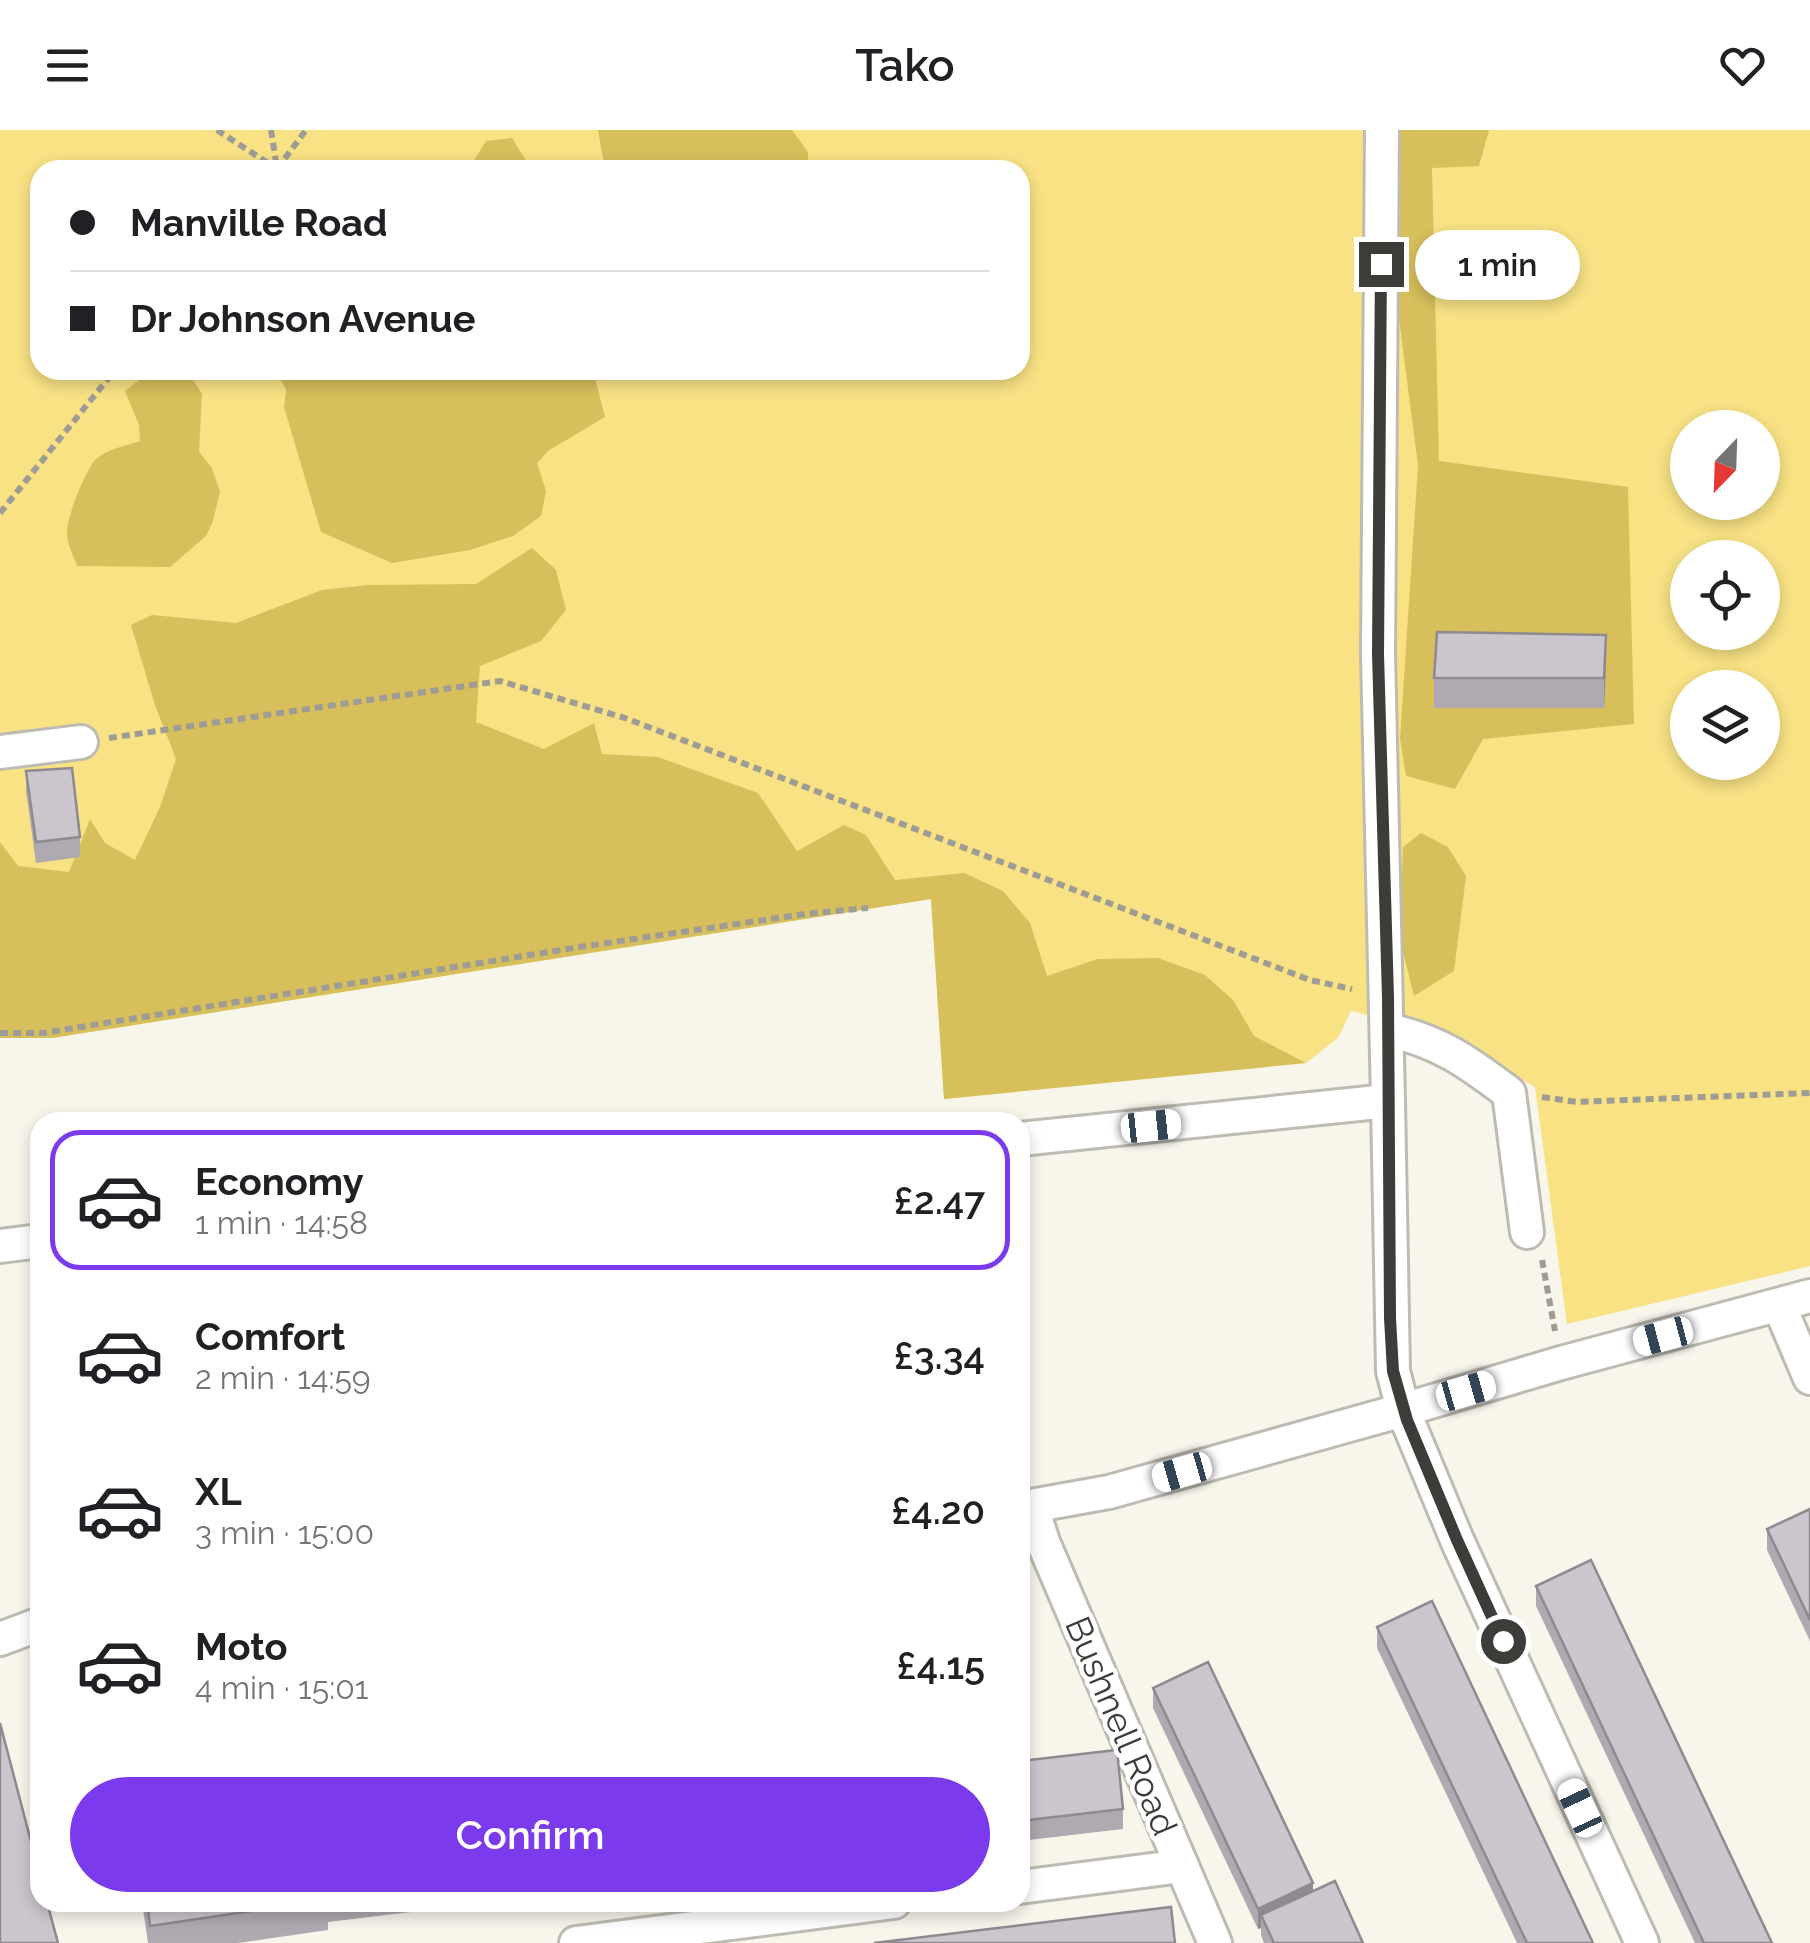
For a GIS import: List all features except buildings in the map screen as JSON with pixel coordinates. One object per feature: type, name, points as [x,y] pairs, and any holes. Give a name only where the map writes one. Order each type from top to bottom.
[{"type":"street","points":[[1382,130],[1378,654],[1393,1371],[1403,1410],[1457,1540],[1642,1943]]},
{"type":"street","points":[[0,752],[81,742]]},
{"type":"street","points":[[1388,1030],[1418,1037],[1464,1059],[1509,1092],[1527,1232]]},
{"type":"street","points":[[1030,1138],[1388,1101]]},
{"type":"street","points":[[0,1246],[30,1242]]},
{"type":"street","points":[[1030,1507],[1109,1492],[1794,1300],[1810,1378]]},
{"type":"street","name":"Bushnell Road","points":[[1030,1516],[1215,1943]]},
{"type":"street","points":[[0,1639],[30,1628]]},
{"type":"street","points":[[1030,1885],[1182,1866]]},
{"type":"street","points":[[576,1943],[816,1912]]},
{"type":"path","points":[[217,130],[262,160]]},
{"type":"path","points":[[271,130],[275,160]]},
{"type":"path","points":[[283,160],[306,130]]},
{"type":"path","points":[[0,512],[107,380]]},
{"type":"path","points":[[81,742],[500,680],[624,718],[1310,980],[1388,997]]},
{"type":"path","points":[[0,1032],[43,1033],[567,949],[868,908]]},
{"type":"path","points":[[1509,1092],[1578,1102],[1810,1093]]},
{"type":"path","points":[[1527,1232],[1538,1236],[1561,1363]]},
{"type":"shaded area","points":[[0,130],[1810,130],[1810,1266],[1567,1324],[1535,1087],[1445,1034],[1351,1011],[1338,1038],[1306,1063],[944,1099],[931,899],[52,1038],[0,1038]]},
{"type":"shaded area","points":[[598,130],[792,130],[808,152],[808,160],[603,160]]},
{"type":"shaded area","points":[[1399,130],[1489,130],[1479,166],[1432,168],[1439,461],[1628,487],[1634,724],[1483,739],[1455,789],[1406,776],[1400,739],[1418,465],[1399,319]]},
{"type":"shaded area","points":[[512,138],[526,160],[474,160],[486,141]]},
{"type":"shaded area","points":[[139,380],[193,380],[202,394],[199,452],[212,468],[220,492],[206,536],[170,567],[77,566],[69,544],[67,529],[72,508],[95,460],[110,450],[140,441],[139,425],[125,391]]},
{"type":"shaded area","points":[[281,380],[596,380],[605,417],[548,451],[537,463],[546,491],[541,516],[513,536],[470,550],[392,563],[321,532],[284,407],[286,390]]},
{"type":"shaded area","points":[[532,548],[556,570],[566,610],[541,641],[480,666],[476,722],[544,749],[594,723],[602,754],[658,757],[758,793],[797,851],[844,825],[866,835],[895,880],[964,873],[1003,891],[1030,923],[1047,976],[1098,959],[1158,958],[1205,975],[1233,1000],[1254,1036],[1306,1063],[944,1099],[931,899],[52,1038],[0,1038],[0,842],[18,866],[69,872],[90,819],[105,843],[135,860],[160,807],[176,759],[131,625],[152,615],[236,623],[322,590],[368,585],[476,584]]},
{"type":"shaded area","points":[[1421,833],[1448,847],[1466,876],[1454,971],[1414,996],[1400,940],[1403,847]]},
{"type":"route","points":[[1381,264],[1378,654],[1393,1371],[1407,1420],[1503,1641]]}]
